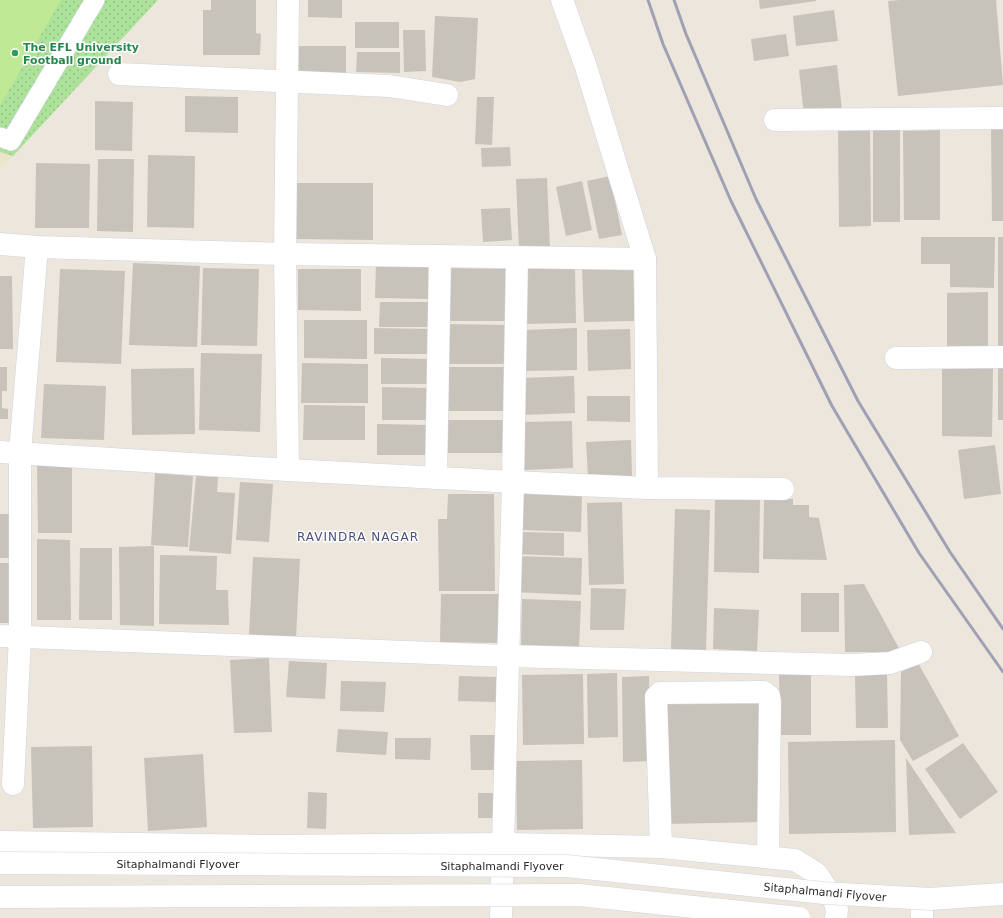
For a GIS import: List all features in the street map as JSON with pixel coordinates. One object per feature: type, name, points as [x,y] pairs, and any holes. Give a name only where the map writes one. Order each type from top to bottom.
[{"type":"street","points":[[288,0],[285,254],[288,470]]},
{"type":"street","points":[[562,0],[586,66],[645,259],[647,488]]},
{"type":"street","points":[[119,74],[389,86],[447,95]]},
{"type":"street","points":[[775,120],[1003,118]]},
{"type":"street","points":[[0,244],[37,247],[285,254],[645,259]]},
{"type":"street","points":[[13,784],[10,636],[10,452],[37,247]]},
{"type":"street","points":[[436,478],[440,256]]},
{"type":"street","points":[[501,918],[507,656],[513,482],[517,258]]},
{"type":"street","points":[[896,358],[1003,357]]},
{"type":"street","points":[[10,452],[288,470],[513,482],[647,488],[783,489]]},
{"type":"street","points":[[10,636],[507,656],[852,665],[890,663],[921,652]]},
{"type":"street","points":[[661,847],[656,697],[660,693],[764,692],[769,696],[770,702],[768,857]]},
{"type":"street","points":[[0,842],[270,846],[503,844],[661,847],[795,860],[816,873],[834,898],[837,910],[836,918]]},
{"type":"street","name":"Sitaphalmandi Flyover","points":[[0,863],[567,866],[824,893],[922,908],[1003,894]]},
{"type":"street","points":[[0,897],[579,895],[799,918]]},
{"type":"lane","points":[[0,137],[11,141],[95,0]]},
{"type":"shaded area","points":[[0,152],[13,156],[0,169]]},
{"type":"green space","points":[[0,0],[158,0],[13,156],[0,152]]},
{"type":"green space","name":"The EFL University Football ground","points":[[0,0],[61,0],[0,106]]},
{"type":"building","points":[[211,0],[256,0],[256,33],[261,34],[260,55],[203,55],[203,10],[211,10]]},
{"type":"building","points":[[308,0],[342,0],[342,18],[308,17]]},
{"type":"building","points":[[759,0],[816,0],[816,1],[760,9]]},
{"type":"building","points":[[996,0],[1003,85],[898,96],[888,1]]},
{"type":"building","points":[[834,10],[838,41],[796,46],[793,16]]},
{"type":"building","points":[[435,16],[478,18],[475,79],[460,82],[432,77]]},
{"type":"building","points":[[355,22],[399,22],[399,48],[355,48]]},
{"type":"building","points":[[403,30],[425,30],[426,71],[404,72]]},
{"type":"building","points":[[786,34],[789,56],[754,61],[751,39]]},
{"type":"building","points":[[297,46],[346,46],[346,74],[297,74]]},
{"type":"building","points":[[357,52],[400,52],[400,73],[356,72]]},
{"type":"building","points":[[837,65],[842,110],[804,115],[799,70]]},
{"type":"building","points":[[185,96],[238,97],[238,133],[185,132]]},
{"type":"building","points":[[477,97],[494,97],[492,145],[475,144]]},
{"type":"building","points":[[95,101],[133,102],[132,151],[95,150]]},
{"type":"building","points":[[838,125],[870,125],[871,226],[839,227]]},
{"type":"building","points":[[991,126],[1003,126],[1003,221],[992,221]]},
{"type":"building","points":[[873,128],[900,128],[900,222],[873,222]]},
{"type":"building","points":[[940,130],[940,220],[904,220],[903,131]]},
{"type":"building","points":[[510,147],[511,166],[482,167],[481,148]]},
{"type":"building","points":[[148,155],[195,156],[194,228],[147,227]]},
{"type":"building","points":[[98,159],[134,159],[133,232],[97,231]]},
{"type":"building","points":[[36,163],[90,164],[89,228],[35,228]]},
{"type":"building","points":[[610,176],[622,235],[599,239],[587,181]]},
{"type":"building","points":[[547,178],[550,248],[519,249],[516,179]]},
{"type":"building","points":[[582,181],[592,230],[566,236],[556,187]]},
{"type":"building","points":[[296,183],[373,183],[373,240],[295,239]]},
{"type":"building","points":[[510,208],[512,240],[483,242],[481,209]]},
{"type":"building","points":[[921,237],[995,237],[994,288],[950,287],[950,264],[921,264]]},
{"type":"building","points":[[998,237],[1003,237],[1003,347],[998,347]]},
{"type":"building","points":[[133,263],[200,266],[197,347],[129,345]]},
{"type":"building","points":[[376,263],[432,264],[431,299],[375,298]]},
{"type":"building","points":[[633,265],[635,321],[584,322],[582,266]]},
{"type":"building","points":[[575,266],[576,323],[523,324],[521,268]]},
{"type":"building","points":[[203,268],[259,269],[257,346],[201,345]]},
{"type":"building","points":[[445,268],[510,269],[509,321],[444,321]]},
{"type":"building","points":[[60,269],[125,271],[121,364],[56,362]]},
{"type":"building","points":[[298,269],[361,269],[361,311],[298,310]]},
{"type":"building","points":[[0,276],[12,276],[13,349],[0,349]]},
{"type":"building","points":[[988,292],[988,348],[947,348],[947,293]]},
{"type":"building","points":[[380,302],[434,302],[434,327],[379,327]]},
{"type":"building","points":[[304,320],[367,320],[367,359],[304,358]]},
{"type":"building","points":[[444,324],[509,325],[509,364],[443,364]]},
{"type":"building","points":[[374,328],[433,329],[432,354],[374,354]]},
{"type":"building","points":[[577,328],[577,370],[525,371],[524,330]]},
{"type":"building","points":[[630,329],[631,369],[588,371],[587,330]]},
{"type":"building","points":[[201,353],[262,354],[260,432],[199,430]]},
{"type":"building","points":[[381,358],[430,359],[430,384],[381,384]]},
{"type":"building","points":[[302,363],[368,364],[368,403],[301,403]]},
{"type":"building","points":[[0,367],[7,367],[7,391],[2,391],[2,408],[8,409],[8,419],[0,419]]},
{"type":"building","points":[[443,367],[506,367],[506,411],[442,411]]},
{"type":"building","points":[[942,367],[993,367],[992,437],[942,436]]},
{"type":"building","points":[[194,368],[195,434],[132,435],[131,369]]},
{"type":"building","points":[[998,368],[1003,368],[1003,420],[998,420]]},
{"type":"building","points":[[574,376],[575,413],[523,415],[522,378]]},
{"type":"building","points":[[44,384],[106,386],[104,440],[41,438]]},
{"type":"building","points":[[382,387],[432,388],[431,420],[382,420]]},
{"type":"building","points":[[587,396],[630,396],[630,422],[587,421]]},
{"type":"building","points":[[304,405],[365,406],[365,440],[303,440]]},
{"type":"building","points":[[447,420],[505,420],[505,453],[447,453]]},
{"type":"building","points":[[572,421],[573,468],[524,470],[522,422]]},
{"type":"building","points":[[377,424],[431,425],[431,455],[377,455]]},
{"type":"building","points":[[631,440],[632,476],[588,477],[586,442]]},
{"type":"building","points":[[995,445],[1001,494],[964,499],[958,450]]},
{"type":"building","points":[[37,466],[72,466],[72,533],[38,533]]},
{"type":"building","points":[[155,473],[193,476],[188,547],[151,545]]},
{"type":"building","points":[[196,476],[218,477],[217,492],[235,493],[231,554],[189,551]]},
{"type":"building","points":[[240,482],[273,484],[269,542],[236,540]]},
{"type":"building","points":[[523,492],[582,494],[581,532],[522,530]]},
{"type":"building","points":[[448,494],[494,494],[495,591],[439,591],[438,519],[447,519]]},
{"type":"building","points":[[715,497],[760,498],[759,573],[714,572]]},
{"type":"building","points":[[764,499],[793,499],[793,505],[809,505],[809,517],[819,518],[827,560],[763,559]]},
{"type":"building","points":[[622,502],[624,584],[589,585],[587,503]]},
{"type":"building","points":[[675,509],[710,510],[706,651],[671,649]]},
{"type":"building","points":[[0,514],[10,514],[10,558],[0,558]]},
{"type":"building","points":[[519,532],[564,533],[564,556],[518,554]]},
{"type":"building","points":[[37,539],[70,540],[71,620],[37,620]]},
{"type":"building","points":[[154,546],[154,626],[120,625],[119,547]]},
{"type":"building","points":[[80,548],[112,548],[112,620],[79,620]]},
{"type":"building","points":[[160,555],[217,556],[216,590],[228,590],[229,625],[159,624]]},
{"type":"building","points":[[513,556],[582,558],[581,595],[512,592]]},
{"type":"building","points":[[253,557],[300,559],[296,638],[249,635]]},
{"type":"building","points":[[0,563],[16,563],[16,623],[0,623]]},
{"type":"building","points":[[864,584],[901,652],[845,652],[844,585]]},
{"type":"building","points":[[591,588],[626,589],[624,630],[590,630]]},
{"type":"building","points":[[801,593],[839,593],[839,632],[801,632]]},
{"type":"building","points":[[441,594],[499,594],[499,643],[440,642]]},
{"type":"building","points":[[522,599],[581,601],[579,648],[521,646]]},
{"type":"building","points":[[714,608],[759,610],[757,651],[713,649]]},
{"type":"building","points":[[269,658],[272,732],[234,733],[230,660]]},
{"type":"building","points":[[289,661],[327,663],[325,699],[286,697]]},
{"type":"building","points":[[918,663],[959,736],[913,761],[900,740],[901,672]]},
{"type":"building","points":[[887,672],[888,728],[856,728],[855,673]]},
{"type":"building","points":[[617,673],[618,737],[588,738],[587,674]]},
{"type":"building","points":[[779,673],[811,673],[811,735],[780,735]]},
{"type":"building","points":[[583,674],[584,744],[523,745],[522,675]]},
{"type":"building","points":[[459,676],[497,677],[496,702],[458,701]]},
{"type":"building","points":[[649,676],[650,761],[623,762],[622,677]]},
{"type":"building","points":[[341,681],[386,682],[384,712],[340,711]]},
{"type":"building","points":[[762,700],[763,822],[665,824],[663,702]]},
{"type":"building","points":[[338,729],[388,732],[386,755],[336,752]]},
{"type":"building","points":[[470,735],[498,735],[497,770],[471,770]]},
{"type":"building","points":[[395,738],[431,738],[430,760],[395,759]]},
{"type":"building","points":[[895,740],[896,832],[789,834],[788,742]]},
{"type":"building","points":[[963,743],[998,792],[960,819],[925,769]]},
{"type":"building","points":[[92,746],[93,827],[33,828],[31,747]]},
{"type":"building","points":[[203,754],[207,827],[148,831],[144,758]]},
{"type":"building","points":[[906,758],[956,833],[909,835]]},
{"type":"building","points":[[582,760],[583,829],[517,830],[516,761]]},
{"type":"building","points":[[308,792],[327,793],[326,829],[307,828]]},
{"type":"building","points":[[478,793],[497,793],[497,818],[478,818]]},
{"type":"railway","points":[[648,0],[663,44],[731,201],[832,406],[919,553],[1003,672]]},
{"type":"railway","points":[[674,0],[686,34],[756,199],[858,401],[950,552],[1003,629]]},
{"type":"place","name":"The EFL University Football ground","points":[[15,53]]},
{"type":"district","name":"RAVINDRA NAGAR","points":[[358,537]]}]
